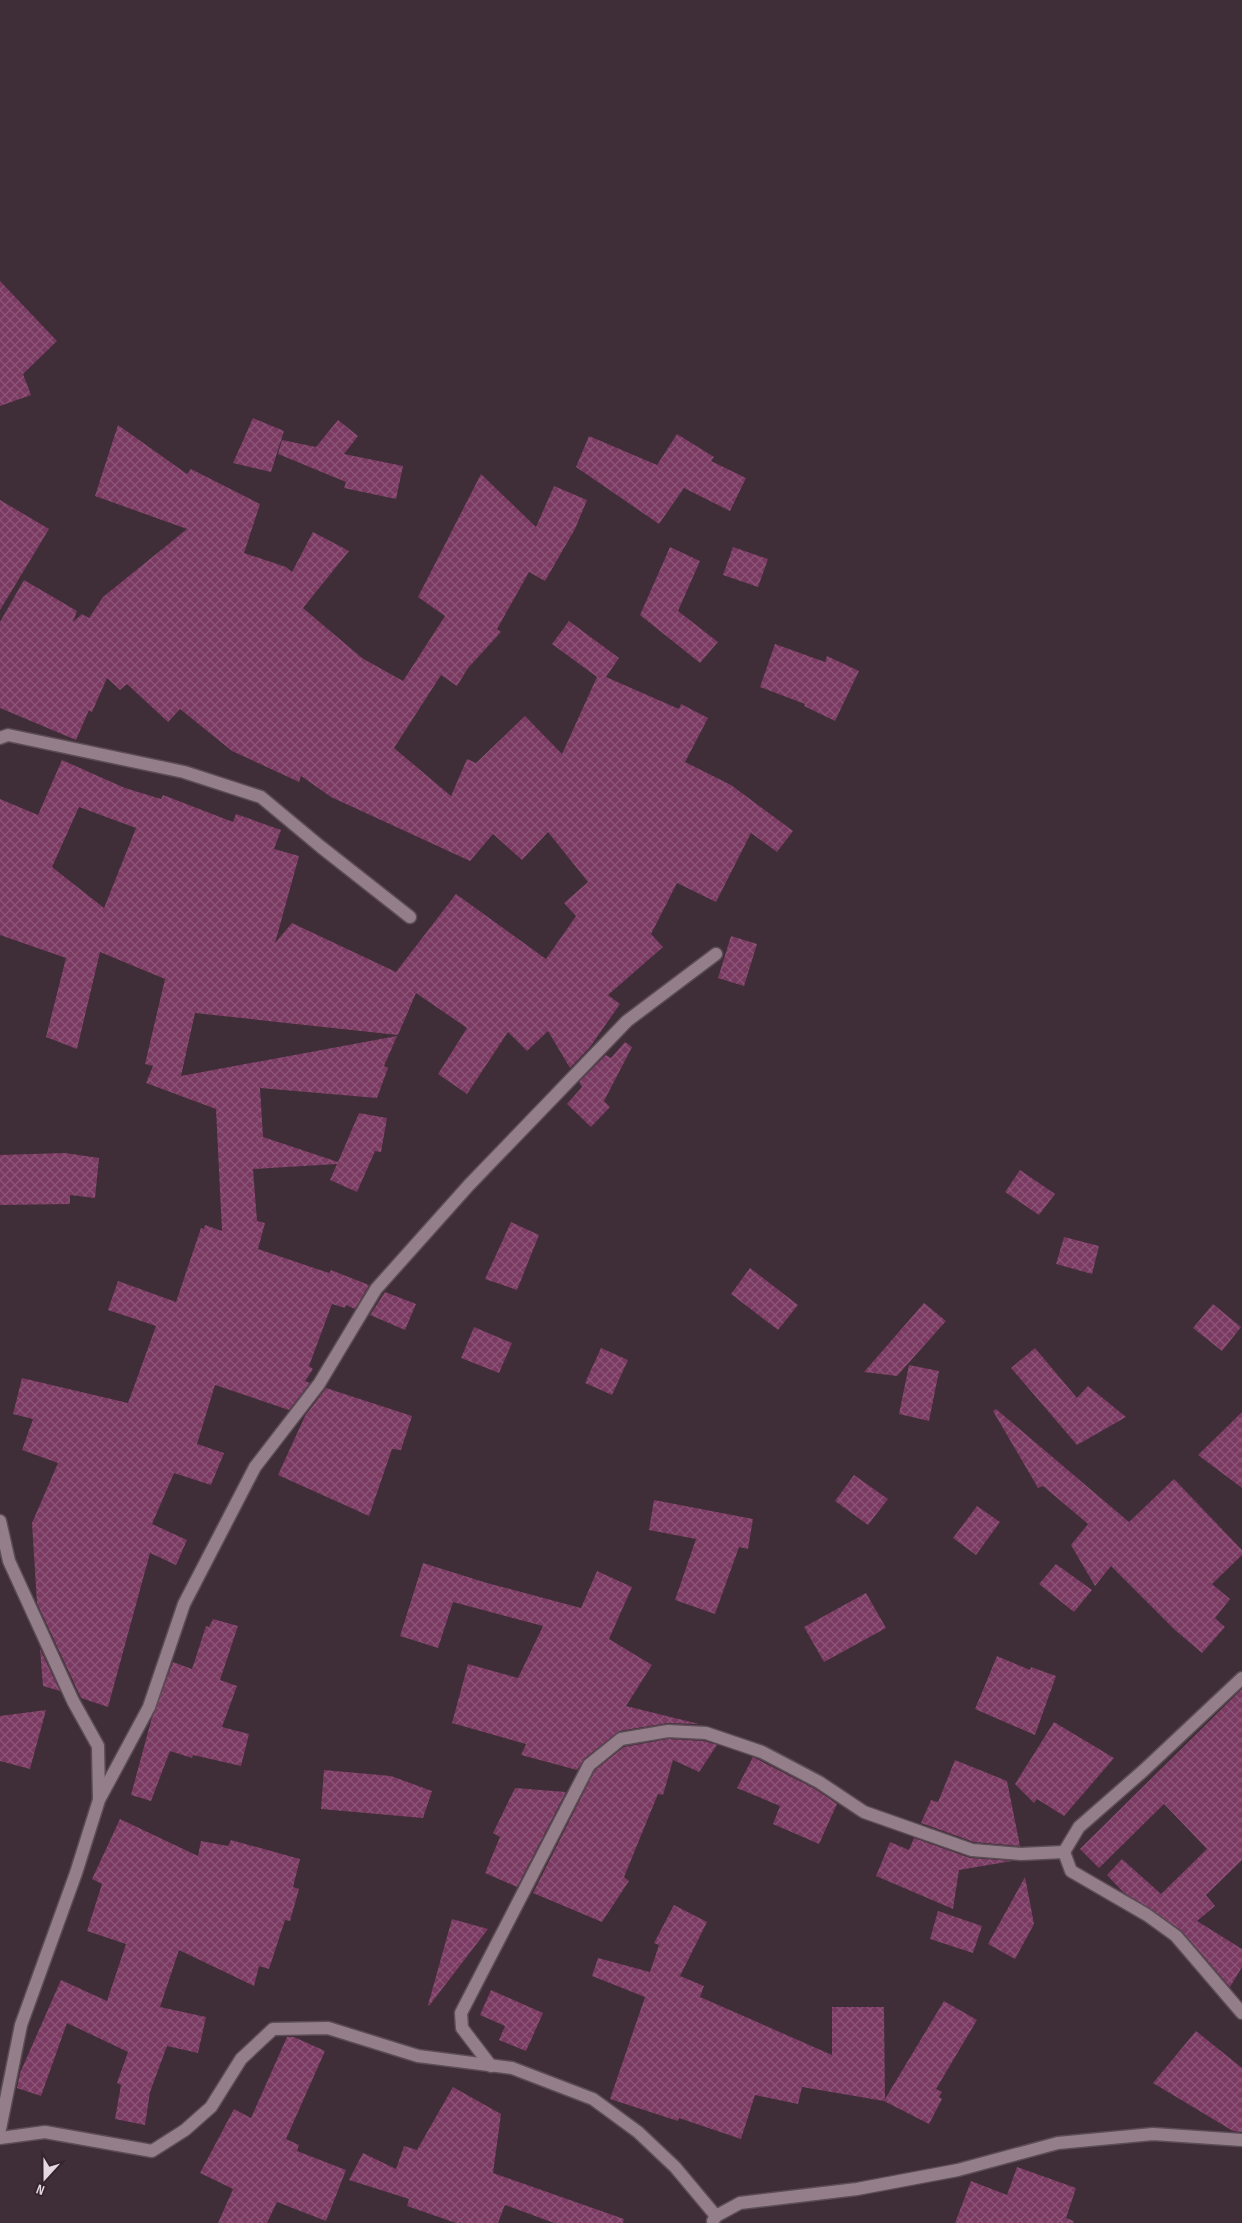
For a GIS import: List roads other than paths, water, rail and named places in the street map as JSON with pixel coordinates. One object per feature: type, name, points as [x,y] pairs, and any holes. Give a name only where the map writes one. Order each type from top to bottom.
[{"type":"street","points":[[0,738],[8,736],[184,772],[261,797],[320,847],[410,917]]},
{"type":"street","points":[[0,2129],[21,2025],[76,1873],[99,1800],[149,1707],[184,1604],[255,1467],[319,1384],[376,1289],[469,1185],[627,1022],[716,954]]},
{"type":"street","points":[[0,1521],[9,1561],[73,1701],[98,1746],[99,1800]]},
{"type":"street","points":[[1064,1852],[1079,1827],[1143,1771],[1242,1678]]},
{"type":"street","points":[[491,2066],[462,2028],[461,2012],[589,1765],[621,1739],[668,1731],[706,1734],[762,1752],[819,1782],[864,1812],[972,1850],[1021,1854],[1064,1852]]},
{"type":"street","points":[[1064,1852],[1071,1870],[1148,1915],[1176,1936],[1241,2007]]},
{"type":"street","points":[[0,2138],[45,2132],[152,2151],[185,2130],[211,2107],[242,2059],[273,2029],[328,2028],[418,2056],[512,2068],[593,2099],[638,2132],[675,2167],[714,2219],[740,2203],[858,2189],[958,2170],[1058,2143],[1153,2134],[1242,2140]]}]
